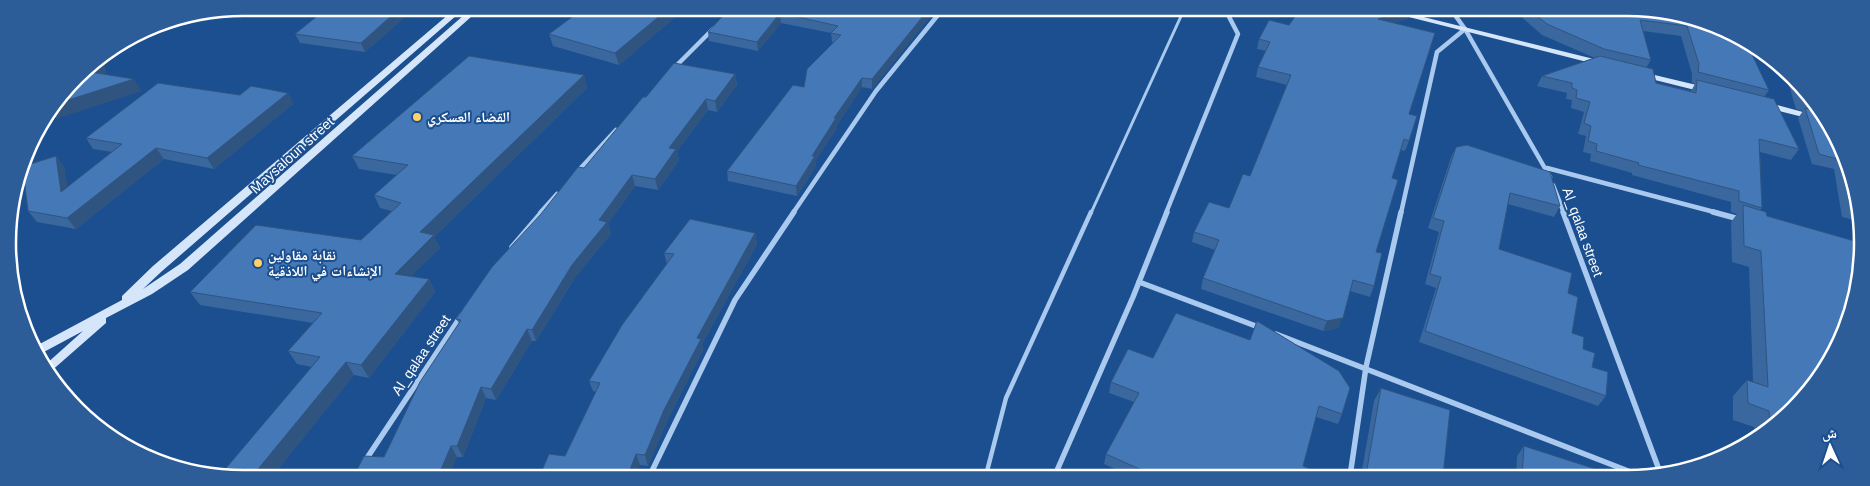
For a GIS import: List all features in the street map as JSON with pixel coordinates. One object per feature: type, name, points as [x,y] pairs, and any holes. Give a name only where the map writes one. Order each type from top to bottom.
[{"type":"main road","name":"Maysaloun street","points":[[52,365],[158,269],[452,16]]},
{"type":"main road","name":"Maysaloun street","points":[[115,309],[148,292],[207,248],[468,16]]},
{"type":"main road","points":[[1410,16],[1607,65]]},
{"type":"main road","points":[[1636,72],[1712,92]]},
{"type":"main road","points":[[1760,104],[1817,119]]},
{"type":"main road","points":[[42,348],[115,309]]},
{"type":"street","points":[[652,470],[735,300],[876,91],[937,16]]},
{"type":"street","points":[[1058,470],[1138,282],[1238,34],[1229,16]]},
{"type":"street","name":"Al_qalaa street","points":[[1456,16],[1547,168],[1658,468]]},
{"type":"street","points":[[667,76],[720,22]]},
{"type":"street","points":[[1351,470],[1366,367],[1437,52],[1465,29]]},
{"type":"street","points":[[573,176],[620,126]]},
{"type":"street","points":[[1547,168],[1745,221]]},
{"type":"street","points":[[510,250],[527,227],[560,191]]},
{"type":"street","points":[[1138,282],[1366,367],[1627,470]]},
{"type":"street","name":"Al_qalaa street","points":[[362,465],[463,312]]},
{"type":"lane","points":[[987,470],[1006,398],[1181,16]]},
{"type":"building","points":[[317,16],[391,16],[361,43],[295,34]]},
{"type":"building","points":[[573,16],[660,16],[615,53],[549,34]]},
{"type":"building","points":[[723,16],[778,16],[757,42],[708,32]]},
{"type":"building","points":[[793,16],[923,16],[872,79],[862,78],[834,118],[836,118],[796,186],[727,171],[793,85],[804,87],[807,69],[841,35],[831,33],[838,26]]},
{"type":"building","points":[[1295,16],[1388,16],[1378,19],[1435,33],[1409,114],[1417,116],[1409,141],[1404,139],[1392,178],[1398,180],[1376,252],[1382,253],[1374,286],[1353,280],[1343,318],[1327,321],[1203,278],[1219,240],[1194,232],[1209,202],[1229,208],[1243,174],[1250,176],[1291,75],[1258,67],[1270,42],[1259,39],[1269,20],[1289,25]]},
{"type":"building","points":[[1537,16],[1657,18],[1700,28],[1751,53],[1769,90],[1698,72],[1699,64],[1687,26],[1640,20],[1651,60],[1604,49],[1547,24]]},
{"type":"building","points":[[469,56],[584,75],[420,232],[434,235],[395,274],[429,279],[361,365],[346,362],[257,470],[225,469],[320,357],[288,351],[322,313],[190,292],[256,225],[361,240],[401,203],[374,195],[408,165],[352,156]]},
{"type":"building","points":[[1600,56],[1653,69],[1656,83],[1696,93],[1697,80],[1774,99],[1799,149],[1759,139],[1762,208],[1739,201],[1739,191],[1638,165],[1639,163],[1596,151],[1597,144],[1588,141],[1591,126],[1584,123],[1590,102],[1576,98],[1577,90],[1572,88],[1572,83],[1542,76]]},
{"type":"building","points":[[674,63],[735,74],[715,101],[706,99],[669,148],[676,149],[655,179],[632,175],[599,220],[607,222],[572,265],[532,330],[527,329],[491,389],[481,387],[457,446],[451,446],[441,470],[357,470],[364,456],[384,457],[420,382],[461,320],[456,319],[492,267],[541,214],[578,167],[584,168],[643,97],[646,97]]},
{"type":"building","points":[[94,73],[134,79],[67,101]]},
{"type":"building","points":[[158,83],[240,95],[251,86],[288,93],[207,158],[156,148],[67,218],[28,211],[24,182],[31,164],[56,156],[61,192],[122,144],[86,138]]},
{"type":"building","points":[[1805,108],[1810,109],[1816,117],[1837,159],[1819,154]]},
{"type":"building","points":[[1467,145],[1550,172],[1560,206],[1510,193],[1499,249],[1572,273],[1568,293],[1578,297],[1572,333],[1584,337],[1583,349],[1595,353],[1592,367],[1608,372],[1606,396],[1425,331],[1441,277],[1430,274],[1444,221],[1433,218],[1456,147]]},
{"type":"building","points":[[1743,205],[1766,212],[1767,216],[1854,241],[1852,273],[1846,302],[1830,343],[1807,381],[1770,419],[1769,411],[1748,403],[1747,380],[1768,387],[1761,251],[1744,246]]},
{"type":"building","points":[[690,219],[755,233],[697,338],[701,339],[664,410],[645,455],[636,454],[630,470],[542,470],[549,454],[565,456],[600,383],[589,381],[622,325],[674,254],[664,253]]},
{"type":"building","points":[[1176,313],[1250,340],[1257,321],[1339,371],[1350,388],[1342,414],[1319,406],[1303,466],[1312,470],[1142,470],[1106,454],[1139,393],[1111,382],[1128,349],[1153,358]]},
{"type":"building","points":[[1381,388],[1450,410],[1444,470],[1367,469]]},
{"type":"building","points":[[1524,446],[1599,470],[1522,470]]},
{"type":"place","name":"القضاء العسكري","points":[[417,117]]},
{"type":"place","name":"نقابة مقاولين الإنشاءات في اللاذقية","points":[[258,263]]}]
